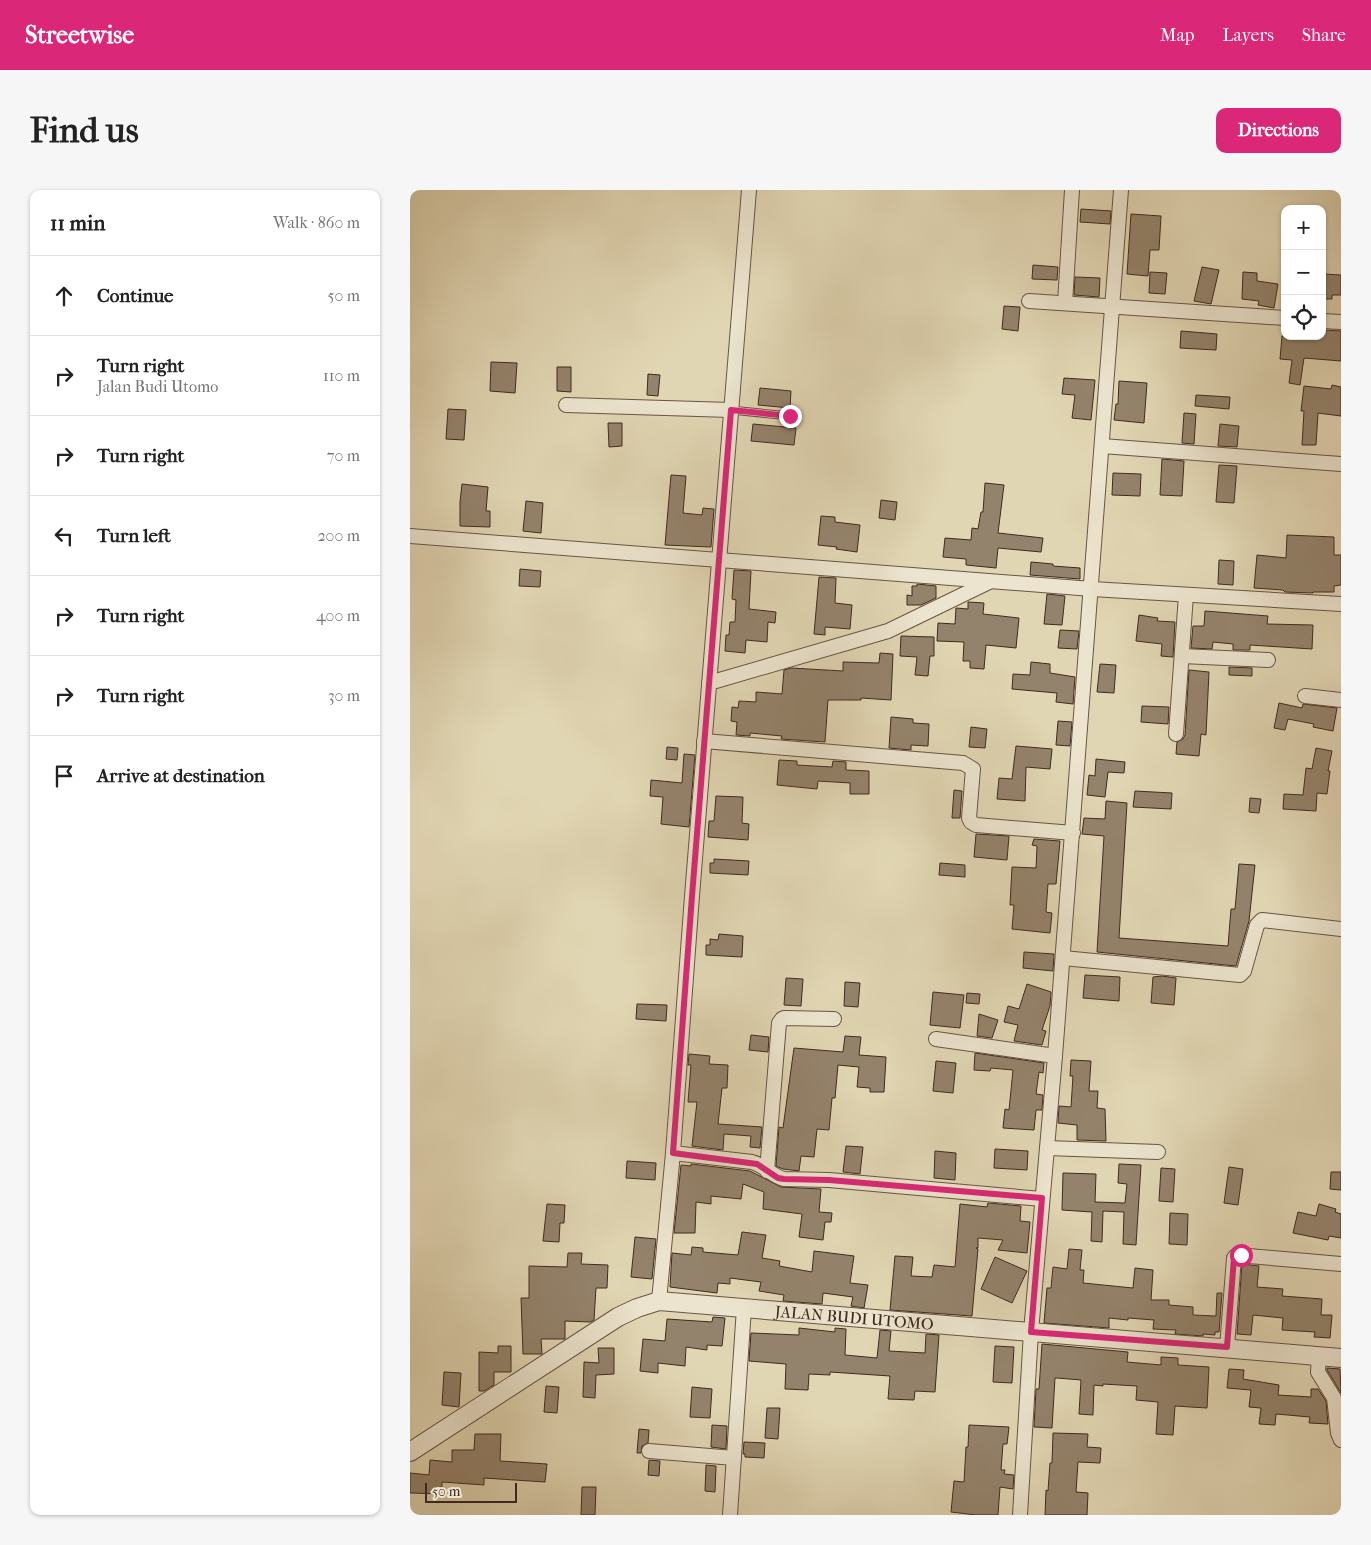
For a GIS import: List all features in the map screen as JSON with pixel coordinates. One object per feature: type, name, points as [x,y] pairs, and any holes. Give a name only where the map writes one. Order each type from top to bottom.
[{"type":"street","points":[[659,1301],[673,1153],[704,741],[749,190]]},
{"type":"street","points":[[1065,303],[1072,190]]},
{"type":"street","points":[[1020,1515],[1031,1332],[1073,833],[1121,190]]},
{"type":"street","points":[[1029,301],[1281,318]]},
{"type":"street","points":[[1326,321],[1341,322]]},
{"type":"street","points":[[566,405],[731,410]]},
{"type":"street","points":[[1102,446],[1341,464]]},
{"type":"street","points":[[410,536],[1092,589],[1341,604]]},
{"type":"street","points":[[709,683],[888,631],[990,581]]},
{"type":"street","points":[[1176,734],[1186,595]]},
{"type":"street","points":[[1182,656],[1268,660]]},
{"type":"street","points":[[1305,696],[1341,700]]},
{"type":"street","points":[[704,741],[963,763],[973,769],[969,818],[971,822],[976,825],[1073,833]]},
{"type":"street","points":[[1063,958],[1240,974],[1244,970],[1257,925],[1262,920],[1341,929]]},
{"type":"street","points":[[767,1171],[778,1023],[784,1018],[834,1019]]},
{"type":"street","points":[[936,1039],[1055,1056]]},
{"type":"street","points":[[1047,1148],[1158,1152]]},
{"type":"street","points":[[673,1153],[752,1162],[784,1179],[829,1180],[1042,1198]]},
{"type":"street","points":[[1227,1347],[1234,1258],[1237,1255],[1341,1264]]},
{"type":"street","name":"JALAN BUDI UTOMO","points":[[410,1452],[618,1317],[659,1301],[1341,1358]]},
{"type":"street","points":[[730,1515],[744,1308]]},
{"type":"street","points":[[1319,1356],[1318,1372],[1334,1398],[1338,1434],[1341,1440]]},
{"type":"street","points":[[649,1451],[734,1458]]},
{"type":"lane","points":[[731,410],[790,416]]},
{"type":"building","points":[[1081,209],[1111,211],[1110,224],[1080,222]]},
{"type":"building","points":[[1131,214],[1161,216],[1159,250],[1150,250],[1148,276],[1127,274]]},
{"type":"building","points":[[1033,265],[1058,267],[1057,280],[1032,279]]},
{"type":"building","points":[[1202,267],[1219,270],[1211,304],[1194,301]]},
{"type":"building","points":[[1150,272],[1167,273],[1165,294],[1149,293]]},
{"type":"building","points":[[1243,272],[1257,273],[1257,281],[1278,284],[1274,308],[1258,305],[1259,301],[1242,299]]},
{"type":"building","points":[[1326,274],[1341,275],[1341,295],[1332,295],[1332,299],[1326,299]]},
{"type":"building","points":[[1075,277],[1100,278],[1099,297],[1074,295]]},
{"type":"building","points":[[1004,306],[1020,307],[1018,331],[1002,329]]},
{"type":"building","points":[[1326,330],[1341,331],[1341,361],[1304,358],[1300,385],[1289,383],[1292,360],[1280,359],[1282,340],[1326,340]]},
{"type":"building","points":[[1181,331],[1217,334],[1216,350],[1180,348]]},
{"type":"building","points":[[491,362],[517,363],[515,393],[490,391]]},
{"type":"building","points":[[557,367],[571,367],[571,392],[557,391]]},
{"type":"building","points":[[648,374],[660,375],[658,396],[647,395]]},
{"type":"building","points":[[1064,378],[1095,380],[1091,420],[1072,418],[1075,395],[1062,394]]},
{"type":"building","points":[[1119,381],[1147,383],[1144,423],[1114,420],[1116,404],[1118,404]]},
{"type":"building","points":[[1332,385],[1341,387],[1341,416],[1318,413],[1316,445],[1302,445],[1304,411],[1301,411],[1304,386],[1331,389]]},
{"type":"building","points":[[760,388],[791,391],[790,408],[758,405]]},
{"type":"building","points":[[1196,395],[1230,397],[1229,409],[1195,406]]},
{"type":"building","points":[[448,409],[466,410],[464,440],[446,439]]},
{"type":"building","points":[[1184,413],[1196,414],[1194,444],[1182,443]]},
{"type":"building","points":[[608,423],[622,423],[622,446],[609,447]]},
{"type":"building","points":[[753,424],[796,428],[794,445],[751,441]]},
{"type":"building","points":[[1220,424],[1239,426],[1237,447],[1218,446]]},
{"type":"building","points":[[1162,459],[1184,461],[1182,496],[1160,495]]},
{"type":"building","points":[[1219,465],[1237,466],[1234,503],[1216,502]]},
{"type":"building","points":[[1113,473],[1141,474],[1140,496],[1112,495]]},
{"type":"building","points":[[671,475],[686,476],[683,513],[702,515],[703,508],[714,509],[711,547],[665,545]]},
{"type":"building","points":[[985,483],[1004,485],[998,533],[1043,538],[1041,552],[998,548],[996,568],[966,565],[966,559],[943,557],[945,538],[971,540],[972,528],[978,529],[981,512],[983,512]]},
{"type":"building","points":[[462,484],[488,487],[486,511],[490,511],[490,527],[460,526]]},
{"type":"building","points":[[881,500],[897,502],[895,520],[879,518]]},
{"type":"building","points":[[526,501],[543,503],[541,533],[523,531]]},
{"type":"building","points":[[821,516],[835,517],[835,522],[860,525],[857,552],[818,545]]},
{"type":"building","points":[[1287,535],[1334,537],[1334,555],[1341,555],[1341,585],[1334,586],[1334,592],[1285,592],[1283,590],[1254,588],[1257,555],[1286,558]]},
{"type":"building","points":[[1219,560],[1234,561],[1233,585],[1218,584]]},
{"type":"building","points":[[1031,562],[1080,568],[1080,579],[1030,575]]},
{"type":"building","points":[[520,569],[541,571],[540,587],[519,586]]},
{"type":"building","points":[[734,570],[751,571],[749,609],[776,612],[775,623],[768,622],[767,642],[746,640],[745,653],[725,651],[726,635],[729,635],[730,622],[735,622],[736,600],[732,599]]},
{"type":"building","points":[[819,577],[836,578],[835,603],[852,605],[850,629],[825,627],[825,635],[814,634]]},
{"type":"building","points":[[917,584],[936,586],[936,598],[921,605],[907,605],[907,595],[912,596],[912,586],[917,586]]},
{"type":"building","points":[[1047,594],[1065,596],[1062,625],[1044,624]]},
{"type":"building","points":[[968,602],[984,603],[983,614],[1019,618],[1016,648],[986,645],[984,669],[970,668],[970,661],[963,661],[964,642],[937,641],[938,623],[955,624],[956,608],[968,609]]},
{"type":"building","points":[[1205,611],[1268,616],[1267,624],[1313,625],[1312,649],[1250,645],[1250,650],[1233,650],[1233,644],[1213,642],[1212,649],[1191,648],[1193,626],[1204,626]]},
{"type":"building","points":[[1139,615],[1158,618],[1157,621],[1175,622],[1173,657],[1161,656],[1162,644],[1136,641]]},
{"type":"building","points":[[1060,630],[1079,631],[1077,649],[1058,648]]},
{"type":"building","points":[[901,636],[934,637],[934,656],[930,656],[928,676],[915,675],[917,657],[900,656]]},
{"type":"building","points":[[880,653],[893,654],[891,700],[861,698],[861,700],[828,700],[825,742],[781,739],[782,736],[750,733],[750,736],[736,735],[737,722],[731,721],[732,707],[738,708],[739,701],[756,702],[756,692],[782,694],[784,670],[791,668],[843,671],[843,662],[879,663]]},
{"type":"building","points":[[1031,662],[1050,664],[1050,673],[1075,677],[1073,704],[1056,702],[1057,693],[1012,689],[1013,674],[1030,675]]},
{"type":"building","points":[[1100,664],[1116,665],[1114,693],[1097,692]]},
{"type":"building","points":[[1229,667],[1252,668],[1252,676],[1229,675]]},
{"type":"building","points":[[1189,670],[1209,672],[1206,735],[1201,734],[1199,756],[1176,754],[1177,742],[1183,739],[1185,735]]},
{"type":"building","points":[[1279,703],[1302,708],[1303,704],[1337,708],[1333,731],[1313,727],[1314,724],[1288,719],[1285,730],[1274,728]]},
{"type":"building","points":[[1142,706],[1169,707],[1168,724],[1141,722]]},
{"type":"building","points":[[891,717],[913,719],[913,723],[929,724],[928,746],[911,745],[911,750],[889,748]]},
{"type":"building","points":[[1058,721],[1072,722],[1070,746],[1056,745]]},
{"type":"building","points":[[971,727],[987,729],[985,748],[969,747]]},
{"type":"building","points":[[1016,746],[1052,749],[1050,769],[1026,767],[1025,801],[997,799],[999,778],[1012,779]]},
{"type":"building","points":[[667,747],[678,748],[677,760],[666,759]]},
{"type":"building","points":[[1316,748],[1332,751],[1328,771],[1330,771],[1327,794],[1317,793],[1316,811],[1283,809],[1284,794],[1303,795],[1306,768],[1312,769]]},
{"type":"building","points":[[684,754],[695,755],[689,827],[661,824],[663,797],[650,796],[651,780],[682,783]]},
{"type":"building","points":[[1096,759],[1125,762],[1124,773],[1108,772],[1105,797],[1087,795],[1089,775],[1095,776]]},
{"type":"building","points":[[779,760],[797,761],[797,765],[832,767],[833,761],[846,762],[846,770],[869,771],[869,794],[850,794],[850,783],[818,781],[817,789],[777,785]]},
{"type":"building","points":[[954,790],[962,791],[960,818],[952,818]]},
{"type":"building","points":[[1135,791],[1172,793],[1171,809],[1133,807]]},
{"type":"building","points":[[716,796],[743,797],[742,823],[749,824],[748,840],[708,837],[709,821],[714,821]]},
{"type":"building","points":[[1250,798],[1261,799],[1259,813],[1249,812]]},
{"type":"building","points":[[1106,801],[1127,803],[1119,938],[1228,946],[1231,909],[1235,909],[1239,864],[1255,865],[1249,921],[1236,966],[1097,952],[1104,836],[1082,834],[1084,818],[1105,819]]},
{"type":"building","points":[[976,834],[1009,836],[1007,860],[974,857]]},
{"type":"building","points":[[1034,839],[1060,841],[1056,884],[1048,884],[1046,912],[1052,913],[1050,933],[1012,929],[1014,905],[1010,905],[1012,867],[1036,868],[1037,846],[1032,845]]},
{"type":"building","points":[[714,859],[749,861],[748,875],[710,873],[710,863],[714,863]]},
{"type":"building","points":[[940,863],[965,865],[965,877],[939,875]]},
{"type":"building","points":[[719,934],[743,936],[742,957],[706,955],[706,945],[710,945],[710,939],[718,940]]},
{"type":"building","points":[[1024,952],[1054,954],[1053,971],[1023,968]]},
{"type":"building","points":[[1085,975],[1120,977],[1119,1001],[1083,998]]},
{"type":"building","points":[[1153,977],[1176,978],[1174,1005],[1151,1003]]},
{"type":"building","points":[[786,978],[803,979],[801,1006],[784,1005]]},
{"type":"building","points":[[845,982],[860,983],[858,1007],[844,1006]]},
{"type":"building","points":[[1027,984],[1051,992],[1050,1006],[1042,1030],[1046,1031],[1042,1045],[1014,1041],[1018,1025],[1004,1022],[1008,1006],[1019,1009]]},
{"type":"building","points":[[933,992],[964,995],[960,1028],[930,1025]]},
{"type":"building","points":[[967,993],[980,994],[979,1004],[966,1003]]},
{"type":"building","points":[[637,1004],[667,1005],[666,1021],[636,1019]]},
{"type":"building","points":[[979,1014],[998,1020],[992,1038],[977,1036]]},
{"type":"building","points":[[751,1035],[769,1037],[768,1052],[749,1050]]},
{"type":"building","points":[[845,1036],[861,1037],[859,1055],[886,1057],[884,1092],[870,1092],[870,1088],[857,1087],[859,1067],[838,1065],[835,1098],[832,1098],[829,1130],[817,1129],[814,1157],[801,1156],[799,1171],[776,1166],[779,1127],[783,1128],[794,1048],[843,1052]]},
{"type":"building","points":[[975,1053],[1044,1063],[1043,1073],[1039,1072],[1036,1094],[1043,1095],[1042,1110],[1036,1110],[1034,1130],[1003,1128],[1005,1109],[1009,1110],[1013,1070],[991,1068],[990,1071],[974,1070]]},
{"type":"building","points":[[689,1054],[710,1056],[709,1064],[728,1065],[727,1088],[722,1088],[718,1124],[762,1127],[760,1148],[750,1147],[751,1136],[724,1134],[723,1150],[692,1146],[697,1102],[688,1102],[691,1065],[688,1065]]},
{"type":"building","points":[[1071,1060],[1091,1061],[1089,1091],[1098,1091],[1097,1108],[1105,1109],[1106,1141],[1077,1140],[1077,1125],[1058,1123],[1059,1106],[1071,1107],[1073,1076],[1070,1076]]},
{"type":"building","points":[[936,1061],[956,1063],[953,1093],[933,1091]]},
{"type":"building","points":[[846,1146],[863,1147],[860,1174],[843,1172]]},
{"type":"building","points":[[995,1149],[1028,1151],[1027,1170],[994,1168]]},
{"type":"building","points":[[935,1151],[956,1153],[955,1180],[934,1178]]},
{"type":"building","points":[[627,1161],[656,1163],[655,1180],[626,1178]]},
{"type":"building","points":[[691,1164],[750,1171],[781,1187],[821,1189],[819,1212],[832,1213],[831,1222],[825,1222],[823,1240],[799,1237],[802,1214],[763,1209],[764,1192],[743,1184],[741,1199],[711,1196],[711,1204],[696,1202],[695,1233],[674,1233],[681,1165],[691,1166]]},
{"type":"building","points":[[1119,1164],[1141,1165],[1136,1245],[1123,1244],[1124,1212],[1103,1211],[1102,1242],[1091,1241],[1092,1212],[1062,1210],[1063,1173],[1096,1174],[1095,1202],[1125,1203],[1127,1184],[1118,1183]]},
{"type":"building","points":[[1229,1167],[1243,1169],[1238,1205],[1224,1203]]},
{"type":"building","points":[[1161,1168],[1175,1169],[1173,1202],[1159,1201]]},
{"type":"building","points":[[1331,1172],[1341,1172],[1341,1190],[1330,1189]]},
{"type":"building","points":[[988,1203],[1021,1206],[1020,1221],[1030,1222],[1027,1253],[998,1250],[1003,1240],[978,1238],[972,1316],[890,1310],[895,1256],[913,1257],[911,1276],[932,1277],[934,1265],[955,1267],[960,1204],[987,1207]]},
{"type":"building","points":[[547,1204],[565,1205],[564,1223],[560,1223],[559,1242],[543,1241]]},
{"type":"building","points":[[1319,1204],[1336,1209],[1335,1212],[1341,1214],[1341,1238],[1329,1236],[1328,1240],[1293,1233],[1298,1212],[1316,1216]]},
{"type":"building","points":[[1170,1213],[1188,1214],[1187,1245],[1169,1244]]},
{"type":"building","points":[[742,1232],[766,1235],[762,1258],[780,1261],[779,1266],[812,1272],[814,1251],[854,1256],[850,1283],[868,1285],[864,1308],[851,1306],[853,1297],[823,1293],[822,1304],[783,1301],[784,1295],[759,1291],[761,1282],[730,1278],[730,1284],[718,1283],[717,1293],[670,1287],[672,1253],[691,1255],[692,1247],[703,1248],[703,1252],[738,1255]]},
{"type":"building","points":[[635,1237],[656,1239],[652,1279],[631,1277]]},
{"type":"building","points":[[1069,1249],[1082,1250],[1080,1270],[1084,1270],[1083,1283],[1133,1288],[1135,1268],[1153,1270],[1151,1300],[1169,1300],[1169,1305],[1193,1307],[1193,1315],[1216,1316],[1217,1293],[1222,1293],[1219,1332],[1215,1332],[1215,1335],[1203,1334],[1203,1336],[1175,1334],[1176,1330],[1153,1329],[1154,1320],[1128,1318],[1128,1320],[1109,1318],[1109,1328],[1044,1323],[1047,1288],[1051,1288],[1053,1267],[1067,1269]]},
{"type":"building","points":[[568,1253],[582,1253],[581,1264],[608,1265],[607,1288],[596,1288],[594,1320],[590,1322],[565,1321],[565,1339],[541,1339],[542,1354],[523,1354],[521,1298],[529,1298],[529,1266],[567,1267]]},
{"type":"building","points":[[995,1257],[1027,1271],[1012,1303],[981,1289]]},
{"type":"building","points":[[1242,1264],[1259,1266],[1257,1287],[1283,1289],[1282,1296],[1322,1299],[1321,1315],[1332,1315],[1330,1338],[1314,1337],[1315,1332],[1282,1330],[1283,1318],[1253,1315],[1251,1335],[1237,1334]]},
{"type":"building","points":[[713,1317],[725,1318],[722,1346],[707,1345],[707,1350],[686,1347],[685,1366],[658,1363],[658,1373],[640,1371],[643,1339],[665,1341],[667,1319],[712,1322]]},
{"type":"building","points":[[799,1328],[835,1332],[835,1328],[846,1329],[845,1355],[877,1358],[880,1330],[891,1331],[889,1351],[925,1353],[926,1334],[939,1335],[935,1392],[915,1391],[914,1400],[888,1399],[890,1376],[830,1372],[830,1375],[809,1374],[808,1390],[785,1389],[786,1364],[749,1361],[751,1333],[799,1335]]},
{"type":"building","points":[[1042,1344],[1128,1352],[1127,1362],[1161,1365],[1161,1357],[1178,1358],[1178,1365],[1209,1367],[1207,1408],[1175,1406],[1173,1435],[1156,1434],[1158,1402],[1136,1400],[1137,1386],[1094,1385],[1093,1415],[1079,1414],[1081,1380],[1055,1378],[1052,1428],[1034,1427],[1036,1389],[1039,1389]]},
{"type":"building","points":[[498,1346],[511,1346],[511,1372],[494,1372],[494,1385],[484,1391],[479,1391],[479,1352],[498,1353]]},
{"type":"building","points":[[995,1346],[1014,1347],[1012,1383],[993,1382]]},
{"type":"building","points":[[598,1348],[614,1348],[614,1374],[596,1375],[595,1398],[583,1397],[584,1362],[599,1363]]},
{"type":"building","points":[[1327,1368],[1340,1369],[1341,1393],[1327,1370]]},
{"type":"building","points":[[1229,1369],[1244,1370],[1243,1379],[1279,1385],[1278,1395],[1311,1397],[1311,1389],[1318,1389],[1326,1401],[1328,1424],[1309,1423],[1310,1417],[1276,1414],[1275,1425],[1259,1424],[1261,1408],[1249,1407],[1251,1390],[1227,1388]]},
{"type":"building","points":[[444,1372],[461,1373],[459,1407],[442,1405]]},
{"type":"building","points":[[546,1386],[559,1387],[557,1413],[544,1412]]},
{"type":"building","points":[[692,1387],[712,1389],[710,1418],[690,1417]]},
{"type":"building","points":[[767,1408],[780,1408],[778,1439],[765,1438]]},
{"type":"building","points":[[712,1425],[727,1426],[726,1449],[711,1447]]},
{"type":"building","points":[[969,1425],[1009,1427],[1007,1444],[1003,1444],[1001,1470],[1005,1470],[1004,1474],[1014,1475],[1013,1489],[1000,1487],[998,1515],[951,1512],[954,1481],[964,1482]]},
{"type":"building","points":[[639,1429],[649,1430],[648,1443],[642,1446],[641,1453],[637,1453]]},
{"type":"building","points":[[1053,1433],[1088,1434],[1087,1447],[1101,1448],[1100,1463],[1078,1462],[1076,1492],[1088,1493],[1087,1515],[1045,1515],[1046,1490],[1048,1491],[1050,1463],[1052,1463]]},
{"type":"building","points":[[475,1434],[501,1434],[500,1461],[547,1464],[545,1482],[484,1478],[484,1485],[442,1482],[442,1494],[410,1493],[410,1473],[429,1475],[430,1460],[452,1462],[452,1450],[474,1450]]},
{"type":"building","points":[[744,1442],[765,1443],[764,1458],[745,1457],[745,1454],[743,1454]]},
{"type":"building","points":[[649,1460],[660,1461],[659,1476],[648,1475]]},
{"type":"building","points":[[706,1465],[716,1466],[715,1492],[705,1491]]},
{"type":"building","points":[[582,1487],[596,1487],[595,1515],[581,1515]]},
{"type":"route","points":[[790,416],[731,410],[673,1153],[752,1162],[778,1178],[784,1179],[829,1180],[1042,1198],[1031,1332],[1227,1347],[1234,1258],[1237,1255],[1241,1255]]}]
